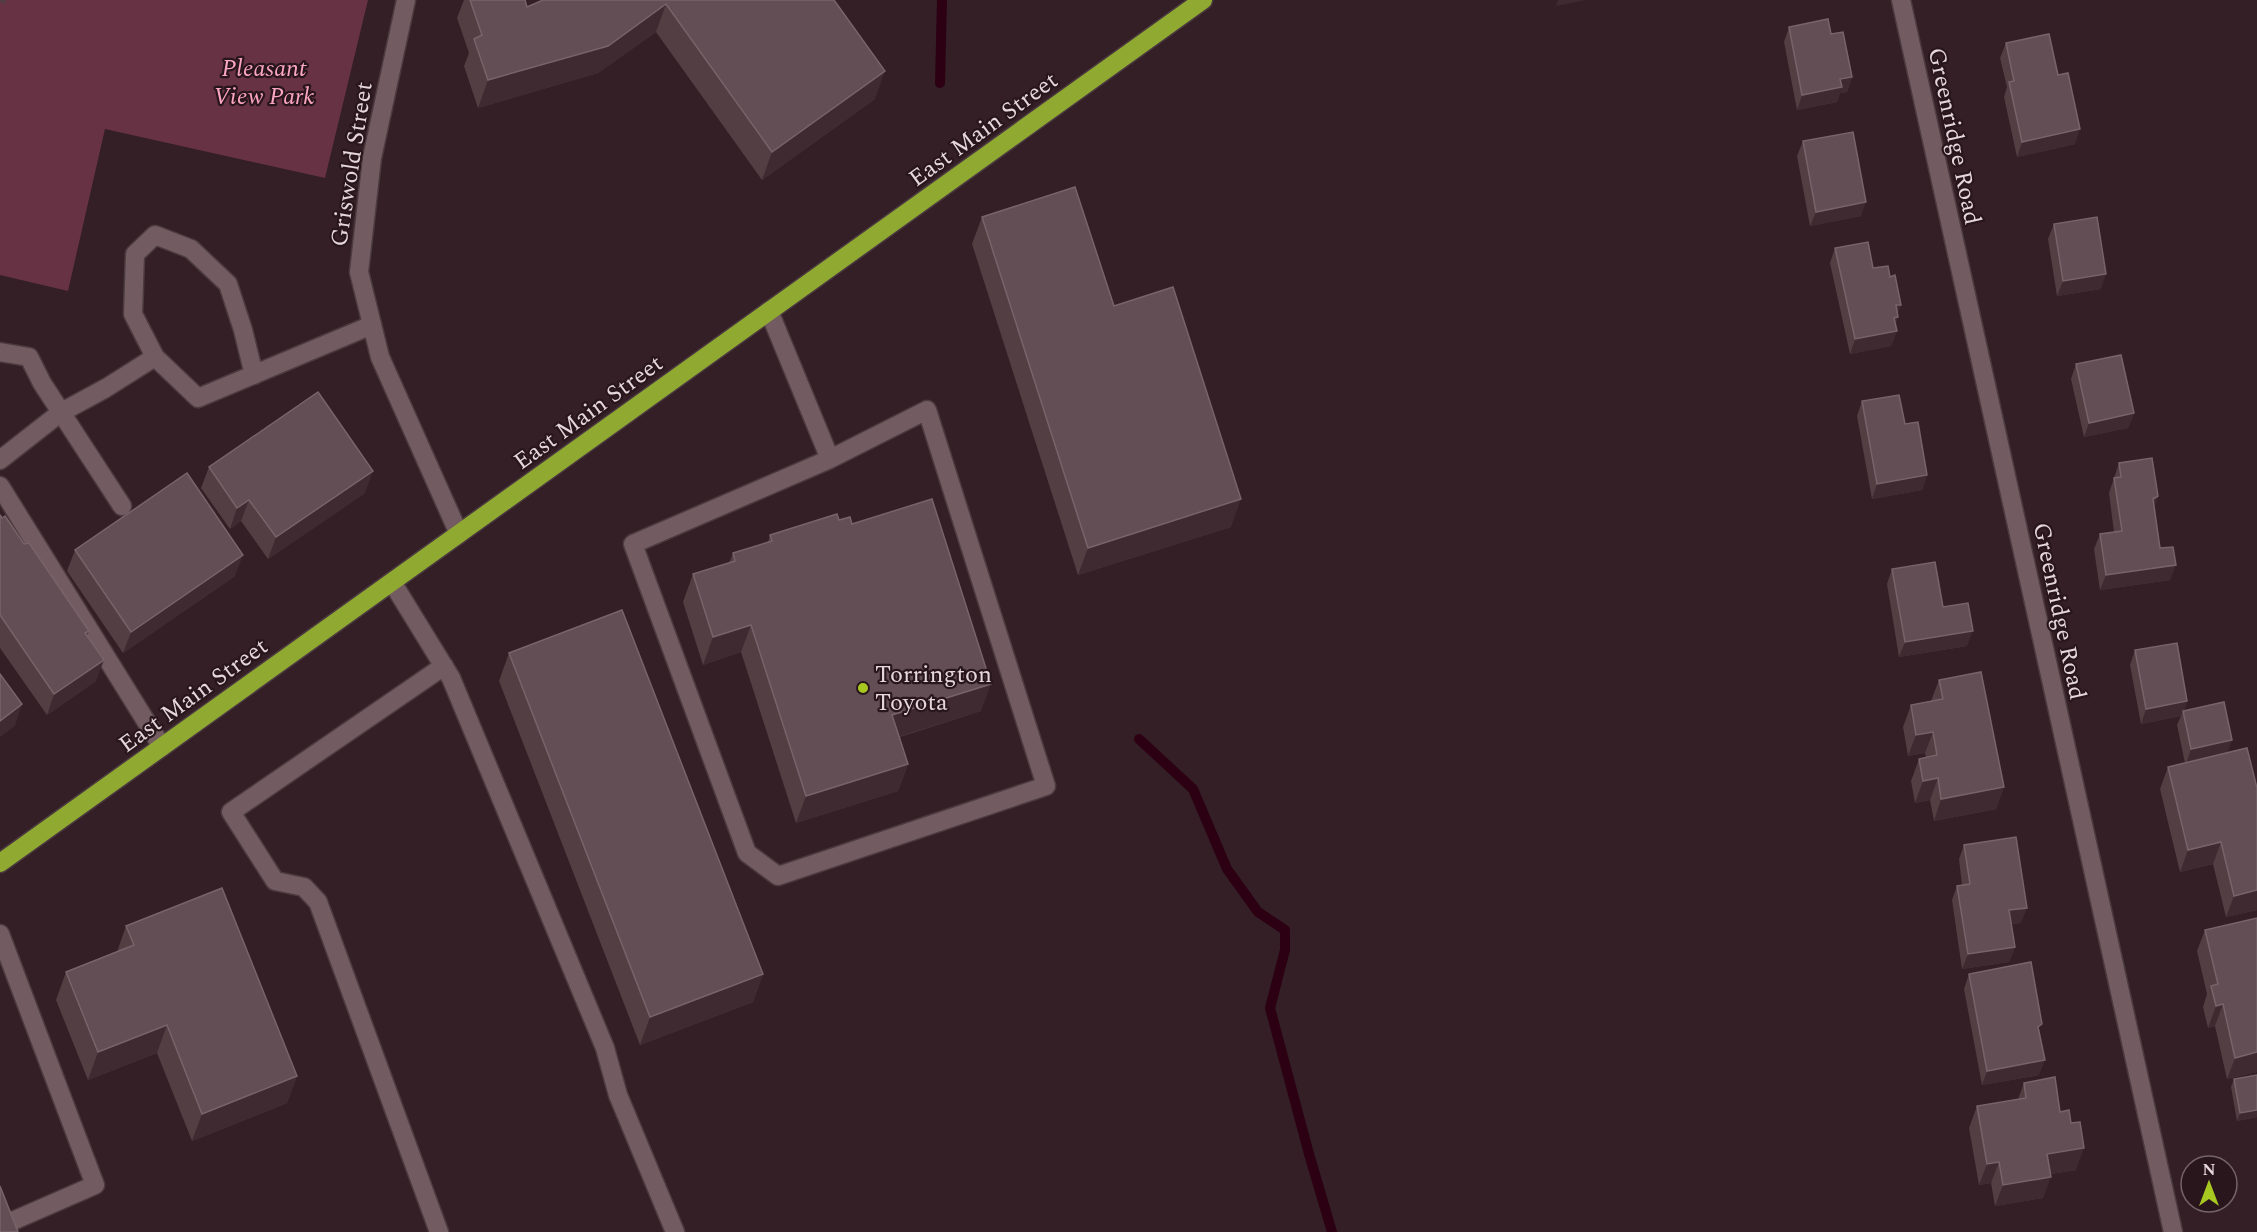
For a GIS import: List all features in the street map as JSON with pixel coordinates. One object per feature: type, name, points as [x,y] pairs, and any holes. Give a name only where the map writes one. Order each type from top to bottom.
[{"type":"highway","name":"East Main Street","points":[[0,863],[1203,0]]},
{"type":"street","name":"Griswold Street","points":[[406,0],[372,158],[359,272],[380,357],[459,534]]},
{"type":"street","name":"Greenridge Road","points":[[1901,0],[2173,1232]]},
{"type":"street","points":[[254,375],[228,284],[190,249],[155,235],[135,254],[134,314],[155,357],[198,398],[254,375],[372,325]]},
{"type":"street","points":[[769,311],[830,459]]},
{"type":"street","points":[[0,352],[29,357],[60,413],[122,506]]},
{"type":"street","points":[[0,460],[60,413],[106,388],[155,357]]},
{"type":"street","points":[[927,410],[1046,786],[778,876],[747,853],[633,544],[830,459],[927,410]]},
{"type":"street","points":[[0,486],[162,747]]},
{"type":"street","points":[[392,582],[451,678],[605,1048],[618,1095],[675,1232]]},
{"type":"street","points":[[439,1232],[318,902],[304,887],[275,881],[231,812],[444,666]]},
{"type":"street","points":[[0,934],[95,1185],[9,1227],[0,1203]]},
{"type":"green space","name":"Pleasant View Park","points":[[0,0],[368,0],[325,178],[105,129],[68,291],[0,275]]},
{"type":"building","points":[[470,0],[525,0],[527,7],[543,0],[834,0],[885,71],[772,152],[666,4],[608,46],[488,80],[474,39],[482,35]]},
{"type":"building","points":[[1828,19],[1831,34],[1843,32],[1852,77],[1840,79],[1842,87],[1802,95],[1789,27]]},
{"type":"building","points":[[2049,34],[2058,75],[2068,73],[2080,129],[2022,142],[2009,82],[2014,81],[2006,43]]},
{"type":"building","points":[[1853,132],[1866,202],[1816,212],[1803,141]]},
{"type":"building","points":[[1075,187],[1114,306],[1173,287],[1241,499],[1088,548],[982,217]]},
{"type":"building","points":[[2097,217],[2106,274],[2063,281],[2054,224]]},
{"type":"building","points":[[1868,242],[1873,268],[1888,266],[1890,277],[1895,275],[1901,305],[1896,305],[1898,317],[1894,318],[1897,331],[1855,339],[1835,248]]},
{"type":"building","points":[[2121,355],[2134,413],[2089,423],[2076,364]]},
{"type":"building","points":[[318,392],[373,471],[276,537],[249,500],[237,508],[209,467]]},
{"type":"building","points":[[1899,395],[1905,424],[1918,422],[1927,475],[1877,484],[1862,401]]},
{"type":"building","points":[[2152,458],[2158,496],[2153,499],[2160,548],[2173,547],[2176,565],[2106,575],[2100,534],[2122,531],[2114,478],[2121,477],[2119,463]]},
{"type":"building","points":[[187,473],[243,555],[131,632],[75,550]]},
{"type":"building","name":"Torrington Toyota","points":[[932,499],[991,684],[892,715],[908,764],[806,796],[751,625],[713,637],[693,574],[735,561],[733,553],[772,541],[770,535],[837,514],[839,520],[850,517],[852,524]]},
{"type":"building","points":[[0,515],[2,518],[5,516],[24,544],[29,543],[89,631],[85,633],[104,660],[54,694],[0,615]]},
{"type":"building","points":[[1935,562],[1943,607],[1968,603],[1973,631],[1905,642],[1892,569]]},
{"type":"building","points":[[622,610],[763,974],[650,1017],[509,653]]},
{"type":"building","points":[[2177,643],[2187,701],[2146,709],[2135,650]]},
{"type":"building","points":[[1981,672],[2004,787],[1941,799],[1938,778],[1923,781],[1919,759],[1937,755],[1933,732],[1916,735],[1911,705],[1943,699],[1939,680]]},
{"type":"building","points":[[0,674],[22,704],[0,721]]},
{"type":"building","points":[[2224,702],[2232,740],[2191,749],[2183,711]]},
{"type":"building","points":[[2247,748],[2257,788],[2257,890],[2234,896],[2221,842],[2188,850],[2168,767]]},
{"type":"building","points":[[2016,837],[2027,908],[2009,910],[2015,947],[1968,954],[1957,886],[1970,884],[1964,845]]},
{"type":"building","points":[[222,888],[297,1076],[202,1114],[167,1025],[98,1052],[66,972],[134,945],[126,926]]},
{"type":"building","points":[[2257,918],[2257,1052],[2235,1058],[2223,1004],[2216,1006],[2211,986],[2218,984],[2205,930]]},
{"type":"building","points":[[2031,962],[2042,1024],[2038,1027],[2045,1060],[1987,1071],[1969,974]]},
{"type":"building","points":[[2257,1075],[2257,1110],[2240,1113],[2234,1079]]},
{"type":"building","points":[[2055,1077],[2060,1112],[2069,1110],[2071,1123],[2080,1122],[2084,1148],[2047,1154],[2051,1177],[2003,1185],[1999,1162],[1987,1164],[1977,1106],[2026,1098],[2024,1083]]},
{"type":"building","points":[[0,1186],[18,1232],[0,1232]]},
{"type":"waterway","points":[[940,83],[942,0]]},
{"type":"waterway","points":[[1139,739],[1193,789],[1227,869],[1258,912],[1285,930],[1285,950],[1270,1008],[1332,1232]]},
{"type":"place","name":"Torrington Toyota","points":[[863,688]]}]
